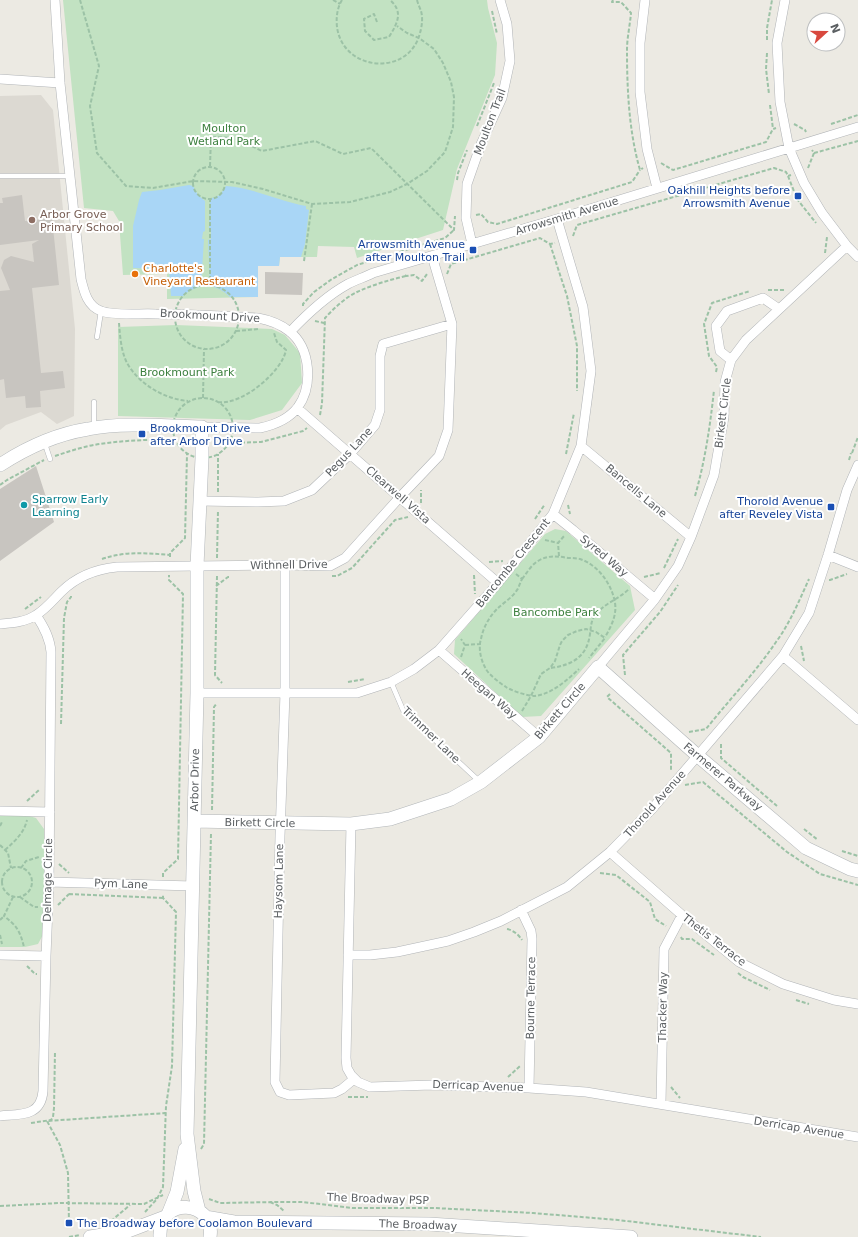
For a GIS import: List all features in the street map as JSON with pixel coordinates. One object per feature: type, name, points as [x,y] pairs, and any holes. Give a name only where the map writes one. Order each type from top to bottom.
[{"type":"street","points":[[55,0],[60,83],[81,279],[90,304],[101,311]]},
{"type":"street","name":"Moulton Trail","points":[[472,244],[466,217],[467,184],[481,144],[502,98],[510,61],[507,24],[500,0]]},
{"type":"street","points":[[644,0],[640,43],[640,92],[647,149],[657,188]]},
{"type":"street","points":[[785,0],[777,43],[780,102],[789,148],[804,182],[822,213],[847,246],[858,257]]},
{"type":"street","points":[[0,79],[60,83]]},
{"type":"street","name":"Arrowsmith Avenue","points":[[290,332],[307,314],[325,299],[347,285],[373,273],[557,219],[858,127]]},
{"type":"street","name":"Bancombe Crescent","points":[[197,694],[357,693],[391,682],[414,669],[439,650],[498,583],[553,514],[581,446],[591,371],[583,307],[557,219]]},
{"type":"street","name":"Birkett Circle","points":[[194,821],[351,824],[390,819],[451,799],[481,782],[539,737],[592,664],[655,599],[678,566],[714,475],[724,417],[725,382],[730,360],[746,340],[847,246]]},
{"type":"street","name":"Withnell Drive","points":[[0,624],[21,621],[36,615],[46,608],[70,585],[81,578],[104,568],[170,566],[330,566],[345,558],[439,456],[448,430],[452,324],[432,256]]},
{"type":"street","points":[[730,360],[720,351],[716,326],[726,312],[763,298],[779,309]]},
{"type":"street","name":"Brookmount Drive","points":[[0,464],[42,441],[94,428],[122,426],[260,428],[284,419],[297,408],[305,391],[307,382],[307,364],[301,346],[290,332],[275,323],[258,318],[114,313],[101,311]]},
{"type":"street","name":"Pegus Lane","points":[[200,501],[284,501],[312,490],[350,454],[375,425],[380,410],[380,356],[383,344],[452,324]]},
{"type":"street","name":"Clearwell Vista","points":[[297,408],[498,583]]},
{"type":"street","name":"Arbor Drive","points":[[187,1134],[197,694],[197,566],[202,428]]},
{"type":"street","name":"Bancells Lane","points":[[581,446],[691,536]]},
{"type":"street","name":"Thorold Avenue","points":[[348,955],[385,954],[415,949],[455,938],[498,922],[567,887],[610,852],[652,809],[783,656],[809,613],[847,490],[858,465]]},
{"type":"street","name":"Syred Way","points":[[553,514],[572,528],[655,599]]},
{"type":"street","points":[[828,555],[858,567]]},
{"type":"street","name":"Haysom Lane","points":[[285,566],[285,693],[280,823],[275,1082],[280,1092],[289,1095],[322,1094],[338,1091],[354,1079]]},
{"type":"street","name":"Delmage Circle","points":[[0,1116],[30,1113],[38,1107],[43,1097],[45,974],[49,882],[51,644],[36,615]]},
{"type":"street","name":"Heegan Way","points":[[439,650],[539,737]]},
{"type":"street","points":[[783,656],[858,720]]},
{"type":"street","name":"Farmerer Parkway","points":[[592,664],[806,848],[850,869],[858,871]]},
{"type":"street","points":[[0,811],[50,812]]},
{"type":"street","points":[[351,824],[346,1058],[348,1071],[354,1079]]},
{"type":"street","name":"Thetis Terrace","points":[[610,852],[682,915],[739,962],[784,984],[834,1000],[858,1004]]},
{"type":"street","name":"Pym Lane","points":[[49,882],[193,886]]},
{"type":"street","name":"Bourne Terrace","points":[[521,910],[531,931],[532,939],[529,1088]]},
{"type":"street","name":"Thacker Way","points":[[661,1104],[664,949],[682,915]]},
{"type":"street","points":[[0,955],[46,956]]},
{"type":"street","name":"Derricap Avenue","points":[[354,1079],[370,1087],[432,1085],[529,1088],[586,1092],[858,1137]]},
{"type":"street","points":[[187,1134],[194,1192],[202,1214],[209,1225],[210,1237]]},
{"type":"street","points":[[160,1237],[162,1222],[167,1215],[177,1192],[187,1134]]},
{"type":"street","name":"The Broadway","points":[[167,1215],[176,1208],[184,1207],[191,1208],[202,1214],[234,1222],[429,1224],[631,1237]]},
{"type":"street","points":[[90,1237],[128,1230],[167,1215]]},
{"type":"lane","points":[[0,176],[70,176]]},
{"type":"lane","points":[[96,337],[101,311]]},
{"type":"lane","points":[[94,402],[94,428]]},
{"type":"lane","points":[[42,441],[50,458]]},
{"type":"lane","name":"Trimmer Lane","points":[[391,682],[403,710],[481,782]]},
{"type":"path","points":[[80,0],[99,66],[90,106],[97,153],[126,186],[153,188],[193,181],[226,181],[263,188],[312,204],[350,202],[390,192],[407,184],[426,171],[445,152],[454,127],[454,97],[451,82],[443,63],[434,49],[419,38],[396,26]]},
{"type":"path","points":[[333,0],[340,4]]},
{"type":"path","points":[[342,0],[336,19],[338,34],[345,47],[356,57],[370,63],[385,64],[399,60],[411,51],[419,38],[422,18],[417,0]]},
{"type":"path","points":[[377,22],[374,14],[364,19],[365,31],[374,40],[389,37],[396,26],[399,16],[390,0]]},
{"type":"path","points":[[613,0],[612,2],[621,2],[631,13],[627,49],[628,99],[635,152],[640,170]]},
{"type":"path","points":[[491,7],[497,36]]},
{"type":"path","points":[[476,129],[496,80]]},
{"type":"path","points":[[828,125],[858,115]]},
{"type":"path","points":[[455,218],[481,214],[488,222],[497,224],[632,182],[640,170],[651,166],[662,163],[673,170],[766,142],[773,129],[793,123],[805,130],[814,153],[807,170],[788,176],[786,172],[774,168],[577,225],[571,239],[550,244]]},
{"type":"path","points":[[210,166],[212,137],[235,138],[262,151],[315,141],[343,154],[372,148],[454,230],[455,211]]},
{"type":"path","points":[[814,153],[858,141]]},
{"type":"path","points":[[457,181],[458,173],[470,144]]},
{"type":"path","points":[[210,166],[219,169],[226,181],[225,188],[220,195],[210,199],[205,199],[198,195],[193,186],[193,181],[200,169],[210,166]]},
{"type":"path","points":[[210,199],[210,286]]},
{"type":"path","points":[[304,261],[312,204]]},
{"type":"path","points":[[446,276],[451,264],[540,238],[550,244],[567,296],[577,346],[578,398]]},
{"type":"path","points":[[229,443],[261,442],[284,437],[303,431],[313,422],[321,414],[325,318],[331,311],[356,293],[380,283],[406,276]]},
{"type":"path","points":[[119,322],[120,342],[127,362],[138,378],[153,390],[168,397],[187,401],[191,400]]},
{"type":"path","points":[[235,331],[262,329]]},
{"type":"path","points":[[217,402],[223,403],[246,395],[266,380],[277,368],[285,356],[286,350],[277,342],[273,331]]},
{"type":"path","points":[[203,398],[204,349]]},
{"type":"path","points":[[565,457],[574,412]]},
{"type":"path","points":[[849,461],[858,437]]},
{"type":"path","points":[[0,486],[7,480],[43,460],[79,448],[119,442],[175,439]]},
{"type":"path","points":[[851,453],[858,457]]},
{"type":"path","points":[[157,1199],[163,1187],[166,1113],[172,1066],[176,912],[163,898],[163,874],[178,858],[183,594],[169,580],[170,553],[185,538],[187,454]]},
{"type":"path","points":[[218,454],[215,675],[223,683]]},
{"type":"path","points":[[421,487],[421,504]]},
{"type":"path","points":[[533,522],[546,504]]},
{"type":"path","points":[[559,556],[558,543],[572,528]]},
{"type":"path","points":[[582,666],[553,690],[543,694],[531,696],[506,688],[486,670],[482,661],[480,640],[488,620],[517,590],[530,567],[538,561],[559,556],[580,559],[596,568],[602,574],[610,588],[615,603],[614,616],[611,627],[592,664]]},
{"type":"path","points":[[474,595],[475,576],[470,572],[482,558],[488,562],[503,561],[522,579]]},
{"type":"path","points":[[688,732],[706,729],[759,665],[777,641],[797,608],[812,571],[830,580],[849,573]]},
{"type":"path","points":[[661,574],[679,584],[660,612],[623,655],[625,676],[607,697],[671,753],[671,772],[685,786],[703,782],[787,852],[820,874],[858,885]]},
{"type":"path","points":[[550,668],[572,663],[579,658],[588,644],[593,618],[597,612],[602,607],[626,593],[636,582]]},
{"type":"path","points":[[785,628],[804,641],[801,644],[803,660],[809,665]]},
{"type":"path","points":[[516,718],[526,705],[541,674],[550,668],[558,656],[558,650],[562,641],[568,635],[586,629],[596,632],[605,638]]},
{"type":"path","points":[[455,664],[463,654],[465,645],[456,632]]},
{"type":"path","points":[[465,645],[480,644]]},
{"type":"path","points":[[343,683],[370,678]]},
{"type":"path","points":[[199,1152],[204,1144],[214,707],[219,700],[220,680]]},
{"type":"path","points":[[708,726],[723,741],[720,744],[721,758],[779,808]]},
{"type":"path","points":[[6,850],[25,828],[28,817],[28,801],[40,789],[44,789]]},
{"type":"path","points":[[21,801],[28,801]]},
{"type":"path","points":[[0,826],[2,822]]},
{"type":"path","points":[[803,828],[820,841]]},
{"type":"path","points":[[0,845],[8,853],[12,868]]},
{"type":"path","points":[[838,850],[858,856]]},
{"type":"path","points":[[21,868],[26,861],[42,856]]},
{"type":"path","points":[[12,868],[21,868],[28,873],[32,882],[31,887],[25,895],[13,897],[5,892],[2,883],[4,874],[12,868]]},
{"type":"path","points":[[69,894],[163,898]]},
{"type":"path","points":[[0,920],[4,916],[13,897]]},
{"type":"path","points":[[4,916],[15,925],[22,936],[26,965],[35,974],[45,974]]},
{"type":"path","points":[[498,922],[503,930],[509,929],[522,939],[522,947]]},
{"type":"path","points":[[0,935],[2,944]]},
{"type":"path","points":[[503,1087],[504,1079],[520,1066]]},
{"type":"path","points":[[344,1097],[372,1097]]},
{"type":"path","points":[[70,1223],[68,1173],[60,1145],[47,1121],[166,1113]]},
{"type":"path","points":[[0,1206],[69,1203],[144,1204],[167,1194],[177,1192]]},
{"type":"path","name":"The Broadway PSP","points":[[194,1192],[200,1192],[210,1200],[220,1203],[304,1202],[352,1208],[434,1208],[533,1213],[648,1223],[761,1237]]},
{"type":"shaded area","name":"Arbor Grove Primary School","points":[[41,95],[53,110],[75,329],[74,416],[57,424],[41,412],[6,425],[0,430],[0,96]]},
{"type":"green space","name":"Moulton Wetland Park","points":[[63,0],[487,0],[497,43],[495,75],[457,169],[443,230],[357,258],[354,247],[318,246],[317,257],[280,257],[279,266],[258,266],[258,297],[167,299],[167,274],[123,275],[119,221],[113,211],[84,208]]},
{"type":"green space","name":"Brookmount Park","points":[[176,325],[272,329],[285,335],[300,353],[302,383],[282,410],[250,420],[118,416],[118,327]]},
{"type":"green space","name":"Bancombe Park","points":[[555,529],[566,531],[630,586],[635,610],[541,716],[522,717],[454,654],[455,640],[545,534]]},
{"type":"green space","points":[[0,815],[26,815],[36,818],[44,829],[45,931],[38,944],[25,947],[0,947]]},
{"type":"water","points":[[189,185],[193,186],[198,195],[205,201],[205,231],[203,232],[202,239],[204,239],[201,286],[189,291],[183,296],[171,296],[169,269],[133,268],[133,226],[142,192]]},
{"type":"water","points":[[226,186],[247,189],[306,206],[306,209],[309,210],[305,244],[301,257],[280,257],[279,266],[258,266],[258,297],[230,297],[221,290],[210,286],[208,240],[211,239],[211,232],[209,231],[210,199],[220,195]]},
{"type":"building","points":[[22,195],[25,221],[52,218],[59,285],[32,288],[41,373],[63,371],[65,388],[40,391],[41,407],[26,408],[25,396],[6,398],[4,379],[0,380],[0,291],[10,290],[1,268],[4,260],[11,256],[34,262],[32,244],[39,240],[0,245],[0,203],[3,203],[2,198]]},
{"type":"building","points":[[265,272],[303,273],[302,295],[265,294]]},
{"type":"building","name":"Sparrow Early Learning","points":[[36,466],[54,522],[0,561],[0,489]]},
{"type":"place","name":"Oakhill Heights before Arrowsmith Avenue","points":[[798,196]]},
{"type":"place","name":"Arbor Grove Primary School","points":[[32,220]]},
{"type":"place","name":"Arrowsmith Avenue after Moulton Trail","points":[[473,250]]},
{"type":"place","name":"Charlotte's Vineyard Restaurant","points":[[135,274]]},
{"type":"place","name":"Brookmount Drive after Arbor Drive","points":[[142,434]]},
{"type":"place","name":"Sparrow Early Learning","points":[[24,505]]},
{"type":"place","name":"Thorold Avenue after Reveley Vista","points":[[831,507]]},
{"type":"place","name":"The Broadway before Coolamon Boulevard","points":[[69,1223]]}]
